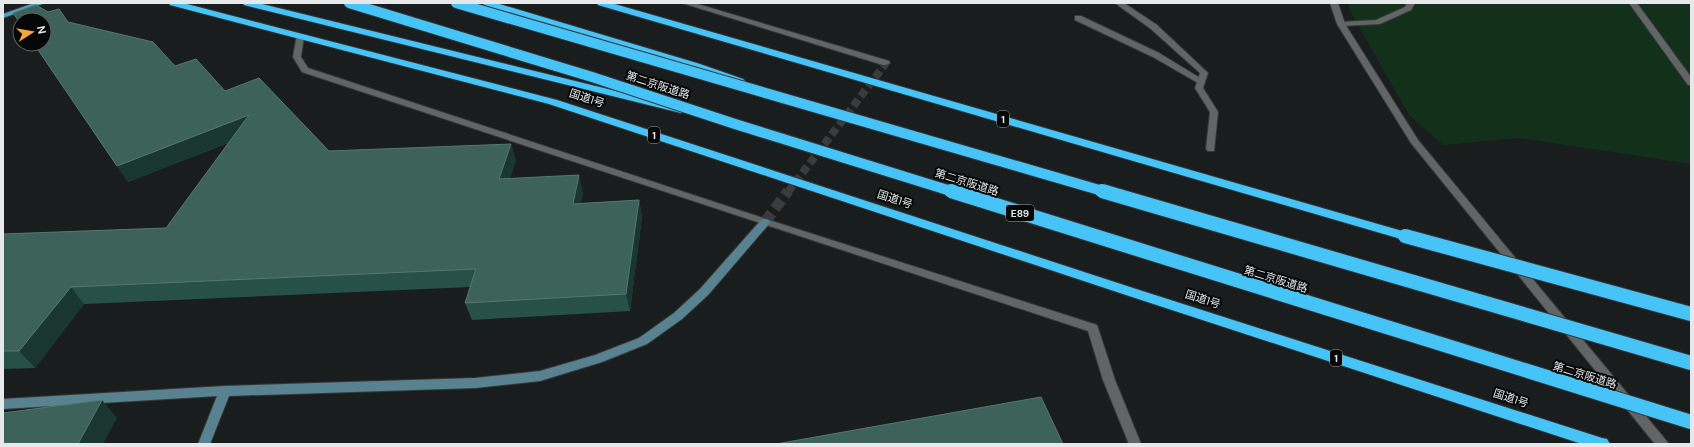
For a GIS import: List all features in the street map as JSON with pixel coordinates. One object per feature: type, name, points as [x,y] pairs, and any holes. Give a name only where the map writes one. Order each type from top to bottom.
[{"type":"highway","name":"国道1号","points":[[173,3],[554,102],[1121,289],[1544,424],[1602,444]]},
{"type":"highway","points":[[247,3],[735,124]]},
{"type":"highway","name":"第二京阪道路","points":[[349,3],[592,77],[735,124],[1691,422]]},
{"type":"highway","name":"第二京阪道路","points":[[456,3],[1691,363]]},
{"type":"highway","points":[[487,3],[697,66],[814,108]]},
{"type":"highway","name":"1","points":[[601,3],[1405,236],[1691,314]]},
{"type":"main road","points":[[3,16],[41,3]]},
{"type":"street","points":[[686,3],[886,63]]},
{"type":"street","points":[[1119,3],[1154,27],[1204,73],[1199,88],[1214,112],[1211,149]]},
{"type":"street","points":[[1334,3],[1341,24],[1414,141],[1663,444]]},
{"type":"street","points":[[1341,24],[1377,22],[1408,8],[1411,3]]},
{"type":"street","points":[[1633,3],[1691,83]]},
{"type":"street","points":[[1078,18],[1156,55],[1201,81]]},
{"type":"street","points":[[300,36],[297,57],[305,70],[765,222],[1093,328],[1109,380],[1135,444]]},
{"type":"street","points":[[3,404],[226,391],[475,383],[540,376],[598,360],[643,341],[678,316],[704,292],[765,222]]},
{"type":"street","points":[[204,444],[226,391]]},
{"type":"green space","points":[[1347,3],[1691,3],[1691,164],[1519,138],[1443,145],[1409,115],[1351,13]]},
{"type":"building","points":[[36,5],[48,12],[16,12]]},
{"type":"building","points":[[59,9],[68,22],[153,42],[175,66],[196,59],[225,91],[259,78],[329,151],[511,144],[499,179],[579,175],[573,204],[639,200],[626,294],[465,303],[476,269],[71,287],[19,351],[3,351],[3,234],[166,228],[249,115],[117,166],[39,52],[52,52],[52,12],[48,12]]},
{"type":"building","points":[[1041,397],[1063,444],[776,444]]},
{"type":"building","points":[[102,400],[78,444],[3,444],[3,413]]},
{"type":"tunnel","points":[[788,192],[886,63]]},
{"type":"tunnel","points":[[765,222],[788,191]]}]
